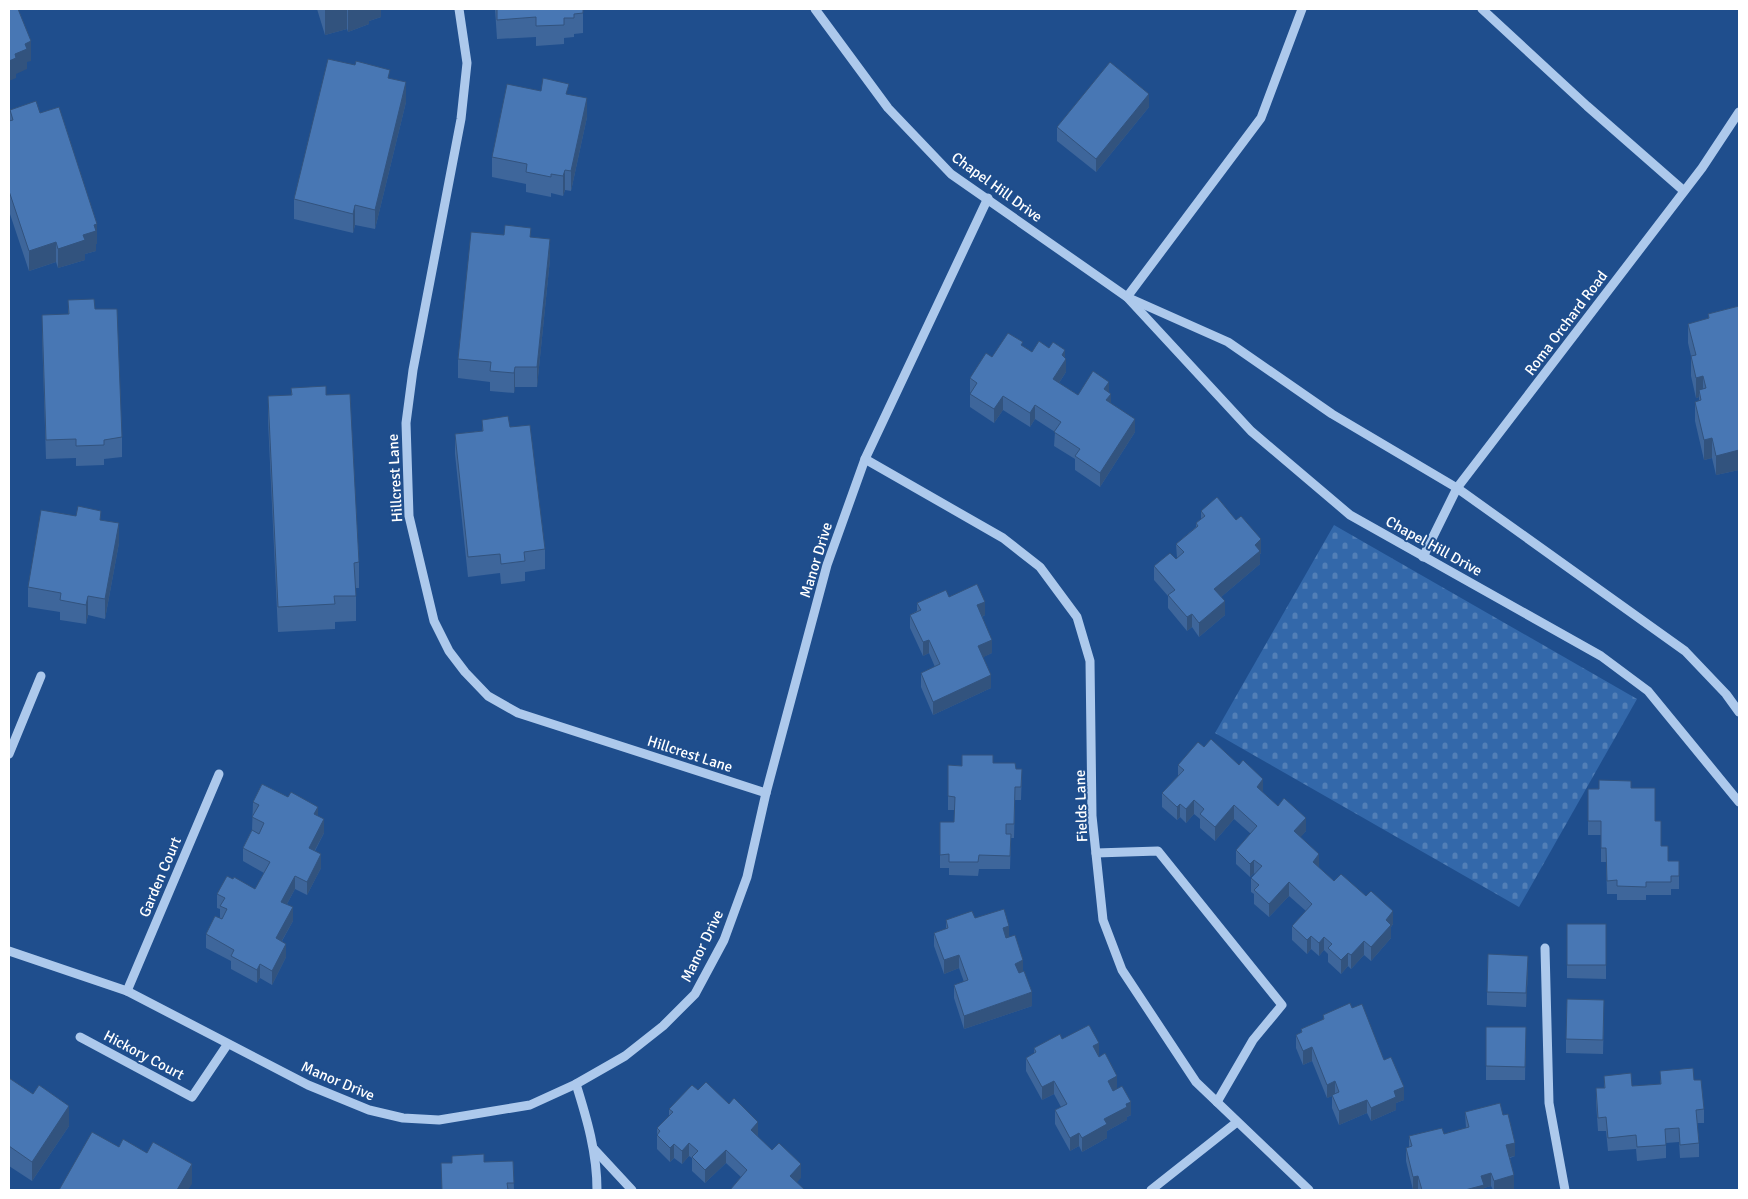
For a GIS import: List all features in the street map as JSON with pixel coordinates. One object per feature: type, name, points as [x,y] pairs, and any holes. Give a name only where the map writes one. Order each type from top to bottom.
[{"type":"street","name":"Hillcrest Lane","points":[[459,9],[467,63],[461,119],[413,370],[406,423],[409,516],[434,621],[449,651],[464,672],[488,696],[518,713],[766,793]]},
{"type":"street","name":"Chapel Hill Drive","points":[[815,9],[888,108],[951,174],[988,198],[1127,297],[1228,342],[1332,414],[1456,488],[1685,651],[1726,694],[1739,712]]},
{"type":"street","points":[[1127,297],[1261,118],[1302,9]]},
{"type":"street","points":[[1482,9],[1587,106],[1662,169],[1684,191]]},
{"type":"street","name":"Roma Orchard Road","points":[[1423,556],[1456,488],[1684,191],[1739,112]]},
{"type":"street","name":"Manor Drive","points":[[9,951],[127,991],[227,1045],[317,1089],[369,1110],[403,1118],[439,1120],[530,1105],[576,1084],[625,1056],[663,1026],[695,994],[724,940],[747,877],[766,793],[827,565],[865,460],[988,198]]},
{"type":"street","name":"Chapel Hill Drive","points":[[1127,297],[1251,431],[1350,515],[1601,656],[1648,691],[1739,802]]},
{"type":"street","name":"Fields Lane","points":[[865,460],[1003,538],[1040,567],[1077,617],[1090,661],[1092,816],[1103,920],[1122,970],[1196,1082],[1309,1190]]},
{"type":"street","points":[[9,754],[41,676]]},
{"type":"street","name":"Garden Court","points":[[127,991],[219,774]]},
{"type":"street","points":[[1096,853],[1158,851],[1282,1005],[1253,1040],[1217,1102]]},
{"type":"street","points":[[1545,948],[1549,1103],[1565,1190]]},
{"type":"street","name":"Hickory Court","points":[[80,1037],[192,1097],[227,1045]]},
{"type":"street","points":[[576,1084],[591,1131],[597,1190]]},
{"type":"street","points":[[1151,1190],[1237,1122]]},
{"type":"street","points":[[594,1149],[632,1190]]},
{"type":"green space","points":[[1334,525],[1637,699],[1519,907],[1215,733]]},
{"type":"building","points":[[9,9],[18,9],[31,41],[25,44],[27,49],[15,54],[16,58],[9,61]]},
{"type":"building","points":[[497,9],[583,9],[583,13],[574,14],[574,18],[564,18],[564,25],[536,26],[536,17],[497,20]]},
{"type":"building","points":[[328,59],[355,65],[356,61],[390,70],[388,78],[406,82],[375,210],[355,205],[353,214],[294,199]]},
{"type":"building","points":[[1110,62],[1149,94],[1096,159],[1057,127]]},
{"type":"building","points":[[543,78],[569,84],[566,94],[587,98],[571,171],[565,170],[563,176],[551,174],[551,177],[526,172],[527,164],[492,157],[507,84],[541,91]]},
{"type":"building","points":[[36,101],[40,113],[59,107],[97,224],[94,225],[96,231],[83,235],[85,240],[58,249],[56,242],[29,251],[9,191],[9,121],[13,120],[10,110]]},
{"type":"building","points":[[505,225],[531,228],[530,237],[550,239],[537,367],[515,367],[514,373],[490,371],[491,362],[458,359],[471,232],[504,235]]},
{"type":"building","points":[[94,299],[95,309],[117,309],[122,437],[104,440],[104,445],[76,446],[76,439],[46,440],[42,315],[69,314],[68,300]]},
{"type":"building","points":[[1739,306],[1739,450],[1716,456],[1712,438],[1704,440],[1695,402],[1701,400],[1699,390],[1706,388],[1703,376],[1696,378],[1691,356],[1696,355],[1688,324],[1709,318],[1708,314]]},
{"type":"building","points":[[1008,333],[1023,342],[1021,345],[1032,352],[1039,341],[1049,348],[1053,342],[1065,350],[1062,355],[1066,359],[1053,379],[1078,395],[1093,371],[1109,382],[1104,389],[1111,394],[1106,400],[1135,419],[1100,473],[1075,456],[1080,449],[1054,432],[1061,422],[1035,405],[1030,413],[1003,396],[994,409],[970,394],[977,383],[970,378],[986,353],[992,357]]},
{"type":"building","points":[[326,386],[326,395],[350,394],[359,562],[354,563],[356,596],[334,596],[335,604],[278,607],[268,396],[292,395],[291,388]]},
{"type":"building","points":[[508,416],[510,427],[530,425],[545,549],[524,552],[525,561],[501,564],[500,554],[468,557],[455,434],[483,431],[482,420]]},
{"type":"building","points":[[1217,497],[1236,520],[1241,516],[1261,539],[1255,545],[1260,551],[1214,589],[1225,601],[1199,623],[1192,614],[1187,617],[1168,595],[1175,590],[1154,566],[1170,553],[1176,559],[1184,552],[1176,544],[1198,526],[1196,523],[1205,516],[1201,511]]},
{"type":"building","points":[[78,506],[101,511],[100,520],[119,523],[105,599],[88,596],[86,605],[60,600],[61,593],[28,587],[41,510],[76,516]]},
{"type":"building","points":[[977,584],[985,602],[977,605],[992,640],[978,646],[991,675],[933,702],[921,673],[940,664],[929,640],[923,642],[910,615],[921,610],[917,603],[946,590],[949,597]]},
{"type":"building","points":[[1211,739],[1239,765],[1243,760],[1263,779],[1257,787],[1278,806],[1284,798],[1306,818],[1294,831],[1319,854],[1313,862],[1334,881],[1341,874],[1366,896],[1371,891],[1393,911],[1386,920],[1391,925],[1371,947],[1364,941],[1351,955],[1348,953],[1341,960],[1328,948],[1332,944],[1324,937],[1319,943],[1311,936],[1307,940],[1292,926],[1312,904],[1289,882],[1269,904],[1254,890],[1259,885],[1251,878],[1262,866],[1254,860],[1250,864],[1236,850],[1257,826],[1234,805],[1215,827],[1200,814],[1204,809],[1194,800],[1186,809],[1180,804],[1177,807],[1162,793],[1184,770],[1178,765],[1198,742],[1204,747]]},
{"type":"building","points":[[962,755],[993,755],[993,763],[1015,763],[1016,769],[1022,769],[1021,787],[1015,787],[1014,824],[1006,824],[1006,834],[1011,834],[1010,856],[979,855],[978,862],[949,862],[949,854],[940,855],[940,822],[954,822],[955,797],[948,796],[948,765],[962,766]]},
{"type":"building","points":[[1599,780],[1631,781],[1631,788],[1655,788],[1655,821],[1661,821],[1661,846],[1668,846],[1668,861],[1679,861],[1679,876],[1671,876],[1671,882],[1646,882],[1646,887],[1617,886],[1617,880],[1607,881],[1606,848],[1601,848],[1601,821],[1588,821],[1588,789],[1599,789]]},
{"type":"building","points":[[262,784],[288,797],[291,792],[318,807],[314,814],[324,819],[309,848],[321,854],[307,882],[295,876],[281,902],[293,907],[276,938],[286,944],[272,971],[260,964],[257,970],[231,956],[234,950],[206,934],[215,916],[222,919],[227,909],[220,906],[225,898],[217,894],[227,876],[233,879],[234,877],[255,889],[270,862],[243,848],[252,830],[259,834],[264,823],[252,817],[259,805],[253,802]]},
{"type":"building","points":[[1004,909],[1009,926],[1003,928],[1006,938],[1015,935],[1023,960],[1015,964],[1019,973],[1024,971],[1032,992],[964,1016],[954,985],[968,980],[959,955],[944,960],[934,933],[948,928],[946,920],[972,911],[975,918]]},
{"type":"building","points":[[1567,924],[1606,924],[1606,965],[1567,965]]},
{"type":"building","points":[[1488,954],[1528,956],[1526,993],[1487,992]]},
{"type":"building","points":[[1567,999],[1604,1000],[1603,1040],[1566,1039]]},
{"type":"building","points":[[1350,1003],[1352,1008],[1362,1004],[1384,1060],[1391,1057],[1404,1087],[1394,1091],[1396,1097],[1371,1108],[1367,1100],[1339,1111],[1332,1095],[1339,1092],[1335,1081],[1327,1085],[1312,1047],[1303,1051],[1296,1035],[1302,1032],[1301,1029],[1324,1019],[1323,1015]]},
{"type":"building","points":[[1089,1025],[1099,1043],[1093,1046],[1099,1057],[1105,1053],[1117,1076],[1108,1081],[1113,1091],[1122,1086],[1131,1102],[1126,1104],[1127,1107],[1104,1119],[1107,1124],[1082,1138],[1079,1133],[1070,1138],[1055,1110],[1067,1104],[1054,1081],[1042,1087],[1026,1058],[1036,1052],[1034,1048],[1060,1034],[1062,1039]]},
{"type":"building","points":[[1486,1027],[1526,1027],[1525,1067],[1486,1066]]},
{"type":"building","points":[[1693,1068],[1694,1080],[1701,1080],[1704,1109],[1696,1110],[1699,1143],[1680,1145],[1679,1128],[1665,1129],[1666,1145],[1637,1147],[1636,1135],[1608,1138],[1606,1117],[1598,1118],[1596,1088],[1605,1088],[1604,1076],[1631,1073],[1632,1086],[1661,1084],[1660,1071]]},
{"type":"building","points":[[9,1078],[33,1094],[39,1085],[69,1106],[32,1162],[9,1146]]},
{"type":"building","points":[[706,1082],[729,1104],[734,1098],[758,1122],[751,1130],[772,1150],[779,1143],[801,1164],[790,1176],[805,1190],[730,1190],[747,1170],[726,1150],[705,1170],[692,1157],[698,1151],[689,1143],[682,1151],[674,1144],[670,1148],[657,1135],[660,1131],[657,1128],[673,1112],[669,1109],[692,1085],[698,1090]]},
{"type":"building","points":[[1500,1103],[1503,1115],[1508,1114],[1515,1143],[1506,1145],[1514,1175],[1494,1181],[1491,1173],[1481,1176],[1484,1185],[1465,1190],[1422,1190],[1418,1176],[1413,1177],[1406,1148],[1412,1146],[1409,1136],[1442,1128],[1444,1134],[1469,1127],[1465,1112]]},
{"type":"building","points":[[92,1132],[119,1147],[123,1139],[147,1153],[153,1142],[192,1164],[177,1190],[59,1190]]},
{"type":"building","points":[[484,1154],[484,1162],[513,1161],[514,1183],[507,1183],[508,1190],[442,1190],[441,1163],[452,1163],[452,1156]]}]
